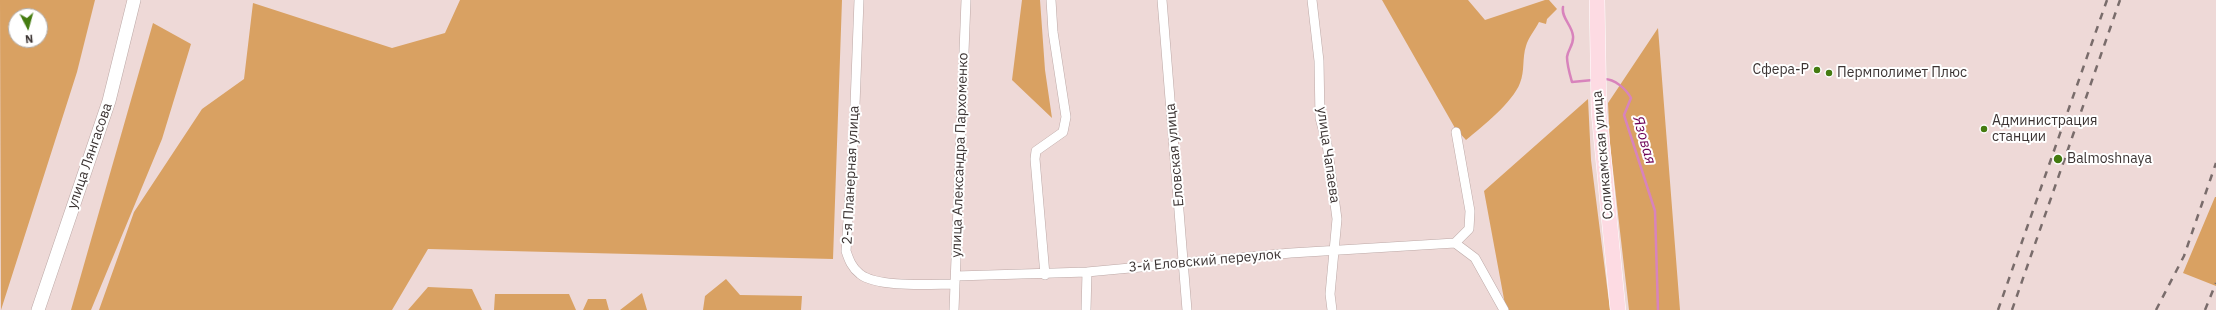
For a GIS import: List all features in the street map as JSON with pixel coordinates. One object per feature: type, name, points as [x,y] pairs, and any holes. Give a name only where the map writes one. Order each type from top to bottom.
[{"type":"main road","name":"улица Лянгасова","points":[[38,310],[109,101],[134,0]]},
{"type":"main road","name":"Соликамская улица","points":[[1597,0],[1596,51],[1598,112],[1618,310]]},
{"type":"street","name":"2-я Планерная улица","points":[[859,0],[854,131],[846,251],[852,265],[860,275],[872,280],[902,284],[955,280]]},
{"type":"street","name":"улица Александра Пархоменко","points":[[954,310],[966,0]]},
{"type":"street","points":[[1045,275],[1035,155],[1036,151],[1063,132],[1066,117],[1053,32],[1051,0]]},
{"type":"street","name":"Еловская улица","points":[[1162,0],[1187,310]]},
{"type":"street","name":"улица Чапаева","points":[[1312,0],[1319,61],[1320,118],[1329,160],[1337,219],[1330,294],[1332,310]]},
{"type":"street","points":[[1456,132],[1470,211],[1469,229],[1454,243],[1475,258],[1504,310]]},
{"type":"street","name":"3-й Еловский переулок","points":[[955,280],[1088,272],[1333,250],[1454,243]]},
{"type":"street","points":[[1086,310],[1088,272]]},
{"type":"shaded area","points":[[0,0],[95,0],[77,72],[1,310]]},
{"type":"shaded area","points":[[460,0],[842,0],[833,259],[428,249],[392,310],[99,310],[134,212],[202,109],[244,79],[253,3],[392,48],[445,33]]},
{"type":"shaded area","points":[[1022,0],[1040,0],[1045,70],[1052,118],[1012,80]]},
{"type":"shaded area","points":[[1382,0],[1468,0],[1485,20],[1545,0],[1549,0],[1557,9],[1547,19],[1546,24],[1539,22],[1528,40],[1525,51],[1522,78],[1511,98],[1496,114],[1466,140],[1455,128]]},
{"type":"shaded area","points":[[153,23],[191,44],[162,139],[91,310],[71,310]]},
{"type":"shaded area","points":[[1658,28],[1680,310],[1629,310],[1610,144],[1608,103]]},
{"type":"shaded area","points":[[1588,99],[1591,160],[1610,310],[1506,310],[1484,191]]},
{"type":"shaded area","points":[[2216,197],[2216,286],[2183,273]]},
{"type":"shaded area","points":[[726,279],[740,295],[802,296],[801,310],[703,310],[705,296]]},
{"type":"shaded area","points":[[428,287],[472,289],[482,310],[408,310]]},
{"type":"shaded area","points":[[642,293],[647,310],[620,310]]},
{"type":"shaded area","points":[[495,294],[569,294],[576,310],[494,310]]},
{"type":"shaded area","points":[[588,299],[606,299],[609,310],[583,310]]},
{"type":"waterway","name":"Язовая","points":[[1563,7],[1565,18],[1571,28],[1573,36],[1573,42],[1567,57],[1572,82],[1593,80]]},
{"type":"waterway","name":"Язовая","points":[[1604,79],[1608,79],[1620,85],[1631,98],[1624,115],[1655,211],[1658,310]]},
{"type":"railway","points":[[1998,310],[2107,0]]},
{"type":"railway","points":[[2012,310],[2120,0]]},
{"type":"railway","points":[[2156,310],[2184,256],[2216,163]]},
{"type":"railway","points":[[2205,310],[2216,283]]},
{"type":"place","name":"Сфера-Р","points":[[1817,70]]},
{"type":"place","name":"Пермполимет Плюс","points":[[1829,73]]},
{"type":"place","name":"Администрация станции","points":[[1984,129]]},
{"type":"place","name":"Balmoshnaya","points":[[2058,159]]}]
